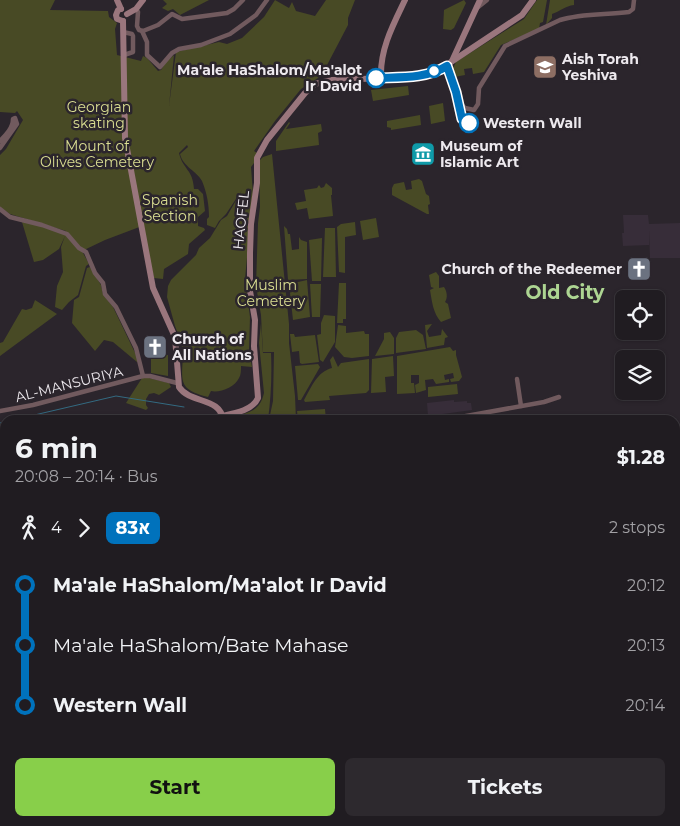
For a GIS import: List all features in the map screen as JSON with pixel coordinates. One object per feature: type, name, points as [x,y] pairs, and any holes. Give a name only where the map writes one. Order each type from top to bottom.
[{"type":"street","points":[[117,0],[120,9]]},
{"type":"street","points":[[144,0],[136,9],[127,14],[126,19],[123,21],[125,138],[153,288],[176,342],[177,384],[185,394],[203,401],[217,415]]},
{"type":"street","points":[[142,31],[158,25],[174,14],[182,19],[227,13],[243,0]]},
{"type":"street","points":[[136,9],[138,12],[136,24],[142,31],[146,42],[147,55],[160,67],[172,53],[179,49],[201,45],[230,34],[256,15],[267,0]]},
{"type":"street","points":[[381,78],[381,61],[386,45],[406,0]]},
{"type":"street","points":[[480,0],[450,63],[461,104],[465,108],[474,110],[478,104],[479,88],[505,46],[564,18],[583,14],[594,16],[631,11],[634,0]]},
{"type":"street","points":[[477,8],[487,0]]},
{"type":"street","name":"HAOFEL","points":[[229,415],[250,408],[257,402],[258,398],[254,346],[255,320],[249,282],[252,224],[257,183],[256,168],[261,147],[310,87],[332,80],[381,78],[387,75],[426,71],[450,63],[522,15],[533,0]]},
{"type":"street","points":[[120,9],[126,10],[127,14]]},
{"type":"street","points":[[120,9],[116,15],[119,20],[123,21]]},
{"type":"street","points":[[0,141],[13,123],[12,119],[15,118],[17,124],[0,148]]},
{"type":"street","points":[[0,209],[10,217],[67,234],[79,248],[86,252],[103,283],[105,294],[116,307],[136,348],[143,376],[150,376],[177,384]]},
{"type":"street","name":"AL-MANSURIYA","points":[[0,411],[33,405],[143,376]]},
{"type":"street","points":[[517,379],[521,406]]},
{"type":"street","points":[[472,415],[544,402],[559,397]]},
{"type":"shaded area","points":[[623,215],[648,215],[649,224],[680,223],[680,258],[650,258],[649,230],[649,245],[623,246]]},
{"type":"shaded area","points":[[454,400],[454,402],[467,401],[467,403],[471,403],[472,410],[428,415],[427,403]]},
{"type":"green space","points":[[0,0],[55,0],[50,10],[108,11],[109,17],[117,23],[115,29],[117,55],[141,61],[143,56],[158,71],[174,55],[169,106],[176,52],[219,42],[227,44],[242,38],[264,17],[275,0],[289,8],[292,2],[296,11],[315,16],[326,0],[355,0],[348,18],[348,25],[326,67],[318,78],[301,89],[254,151],[257,153],[251,167],[253,194],[245,279],[250,317],[249,351],[252,367],[241,366],[240,377],[231,387],[219,391],[211,391],[208,397],[191,391],[186,387],[182,377],[183,353],[189,354],[183,351],[167,297],[168,286],[171,280],[210,238],[221,220],[227,216],[242,190],[215,228],[207,225],[209,208],[204,186],[200,178],[184,162],[180,154],[188,147],[187,145],[179,153],[192,177],[194,189],[198,189],[203,194],[205,211],[198,217],[198,226],[205,230],[189,244],[188,254],[164,269],[163,279],[154,278],[142,226],[105,240],[82,251],[89,264],[86,266],[78,295],[62,310],[55,307],[57,286],[63,272],[61,247],[65,236],[59,249],[43,260],[34,262],[22,222],[33,223],[66,234],[66,231],[10,214],[0,207],[0,155],[6,149],[23,120],[17,111],[15,113],[0,112]]},
{"type":"green space","points":[[163,0],[209,0],[180,15],[173,9],[168,11],[162,8],[167,4]]},
{"type":"green space","points":[[464,0],[466,3],[454,28],[451,30],[443,29],[444,10]]},
{"type":"green space","points":[[537,0],[547,0],[543,22],[540,23],[539,29],[501,45],[484,72],[473,74],[472,68],[464,69],[465,75],[454,77],[453,68],[456,62],[524,19]]},
{"type":"green space","points":[[550,0],[574,0],[574,5],[552,14],[552,18],[546,25]]},
{"type":"green space","points":[[408,86],[409,95],[373,101],[371,90]]},
{"type":"green space","points":[[443,103],[445,121],[431,124],[429,106]]},
{"type":"green space","points":[[420,115],[421,125],[391,130],[391,128],[387,127],[387,121]]},
{"type":"green space","points":[[289,122],[286,129],[321,124],[322,131],[318,133],[319,145],[276,151],[276,141]]},
{"type":"green space","name":"Muslim Cemetery","points":[[272,154],[296,415],[270,415],[273,401],[274,352],[263,352],[261,315],[256,286],[260,207],[259,161],[263,157]]},
{"type":"green space","points":[[419,179],[422,181],[426,194],[429,196],[429,214],[392,195],[394,184],[404,182],[406,190],[412,189],[411,181]]},
{"type":"green space","points":[[326,183],[332,188],[333,216],[309,219],[307,208],[297,210],[295,203],[306,201],[304,190],[317,188],[319,185],[321,188]]},
{"type":"green space","points":[[376,218],[379,237],[363,240],[360,221]]},
{"type":"green space","points":[[355,222],[356,235],[345,237],[345,273],[339,272],[337,227],[341,224]]},
{"type":"green space","points":[[284,226],[288,234],[290,234],[292,250],[299,249],[299,237],[307,242],[307,279],[288,280]]},
{"type":"green space","points":[[325,228],[335,228],[336,277],[323,277]]},
{"type":"green space","points":[[322,238],[321,281],[312,281],[309,240]]},
{"type":"green space","points":[[90,267],[101,285],[103,294],[113,307],[138,359],[137,362],[113,342],[104,340],[95,351],[72,323],[74,300],[79,297],[87,268]]},
{"type":"green space","points":[[436,272],[439,276],[439,288],[444,287],[446,290],[447,297],[445,302],[448,304],[451,318],[441,322],[432,303],[430,290],[434,288],[431,287],[429,275]]},
{"type":"green space","points":[[307,280],[310,317],[293,320],[289,284]]},
{"type":"green space","points":[[339,283],[346,283],[346,319],[343,319],[343,323],[337,323]]},
{"type":"green space","points":[[310,284],[321,284],[320,317],[312,317]]},
{"type":"green space","points":[[35,300],[57,314],[0,356],[0,343],[3,342],[22,309],[32,308]]},
{"type":"green space","points":[[324,315],[335,316],[335,342],[323,362],[320,360],[317,335],[321,334],[321,323]]},
{"type":"green space","points":[[261,323],[263,353],[271,353],[268,415],[239,415],[255,409],[262,400],[264,393],[259,343]]},
{"type":"green space","points":[[432,324],[427,331],[429,337],[441,335],[442,329],[448,337],[445,338],[444,345],[427,348],[425,325]]},
{"type":"green space","points":[[338,325],[346,326],[346,333],[364,331],[365,334],[369,334],[369,356],[344,357],[335,347]]},
{"type":"green space","points":[[416,330],[423,335],[426,349],[396,353],[396,338],[399,332]]},
{"type":"green space","points":[[390,332],[394,338],[394,354],[375,356],[384,339],[384,333]]},
{"type":"green space","points":[[290,334],[294,334],[295,337],[315,335],[319,362],[300,363],[299,351],[292,352]]},
{"type":"green space","points":[[450,347],[453,351],[456,350],[462,377],[459,381],[451,382],[450,379],[454,378],[453,373],[444,375],[445,380],[449,379],[449,382],[436,384],[433,379],[425,380],[426,390],[416,393],[415,385],[419,383],[419,375],[411,375],[411,383],[414,383],[415,393],[397,394],[397,356]]},
{"type":"green space","points":[[168,355],[168,376],[151,373],[151,356]]},
{"type":"green space","points":[[333,356],[338,367],[341,363],[369,359],[369,390],[366,393],[329,396],[330,400],[305,402],[304,400],[315,380],[322,373],[332,368],[330,360]]},
{"type":"green space","points":[[393,356],[394,376],[385,377],[386,392],[371,393],[372,359]]},
{"type":"green space","points":[[318,364],[320,367],[301,400],[298,400],[295,366]]},
{"type":"green space","points":[[142,378],[169,383],[171,387],[159,395],[149,394],[146,399],[148,408],[146,410],[126,403]]},
{"type":"green space","points":[[457,384],[458,394],[428,397],[428,387]]},
{"type":"green space","points":[[325,409],[326,415],[297,415],[297,411]]},
{"type":"waterway","points":[[34,415],[116,396],[184,407]]},
{"type":"bus line","name":"83א","points":[[376,78],[424,74],[447,66],[456,92],[462,119],[469,123]]},
{"type":"place","name":"Aish Torah Yeshiva","points":[[545,67]]},
{"type":"place","name":"Ma'ale HaShalom/Ma'alot Ir David","points":[[376,78]]},
{"type":"place","name":"Western Wall","points":[[469,123]]},
{"type":"place","name":"Museum of Islamic Art","points":[[423,154]]},
{"type":"place","name":"Church of the Redeemer","points":[[639,269]]},
{"type":"place","name":"Church of All Nations","points":[[155,347]]},
{"type":"district","name":"Old City","points":[[565,292]]},
{"type":"park label","name":"Georgian skating","points":[[99,116]]},
{"type":"park label","name":"Mount of Olives Cemetery","points":[[97,154]]},
{"type":"park label","name":"Spanish Section","points":[[170,208]]}]
